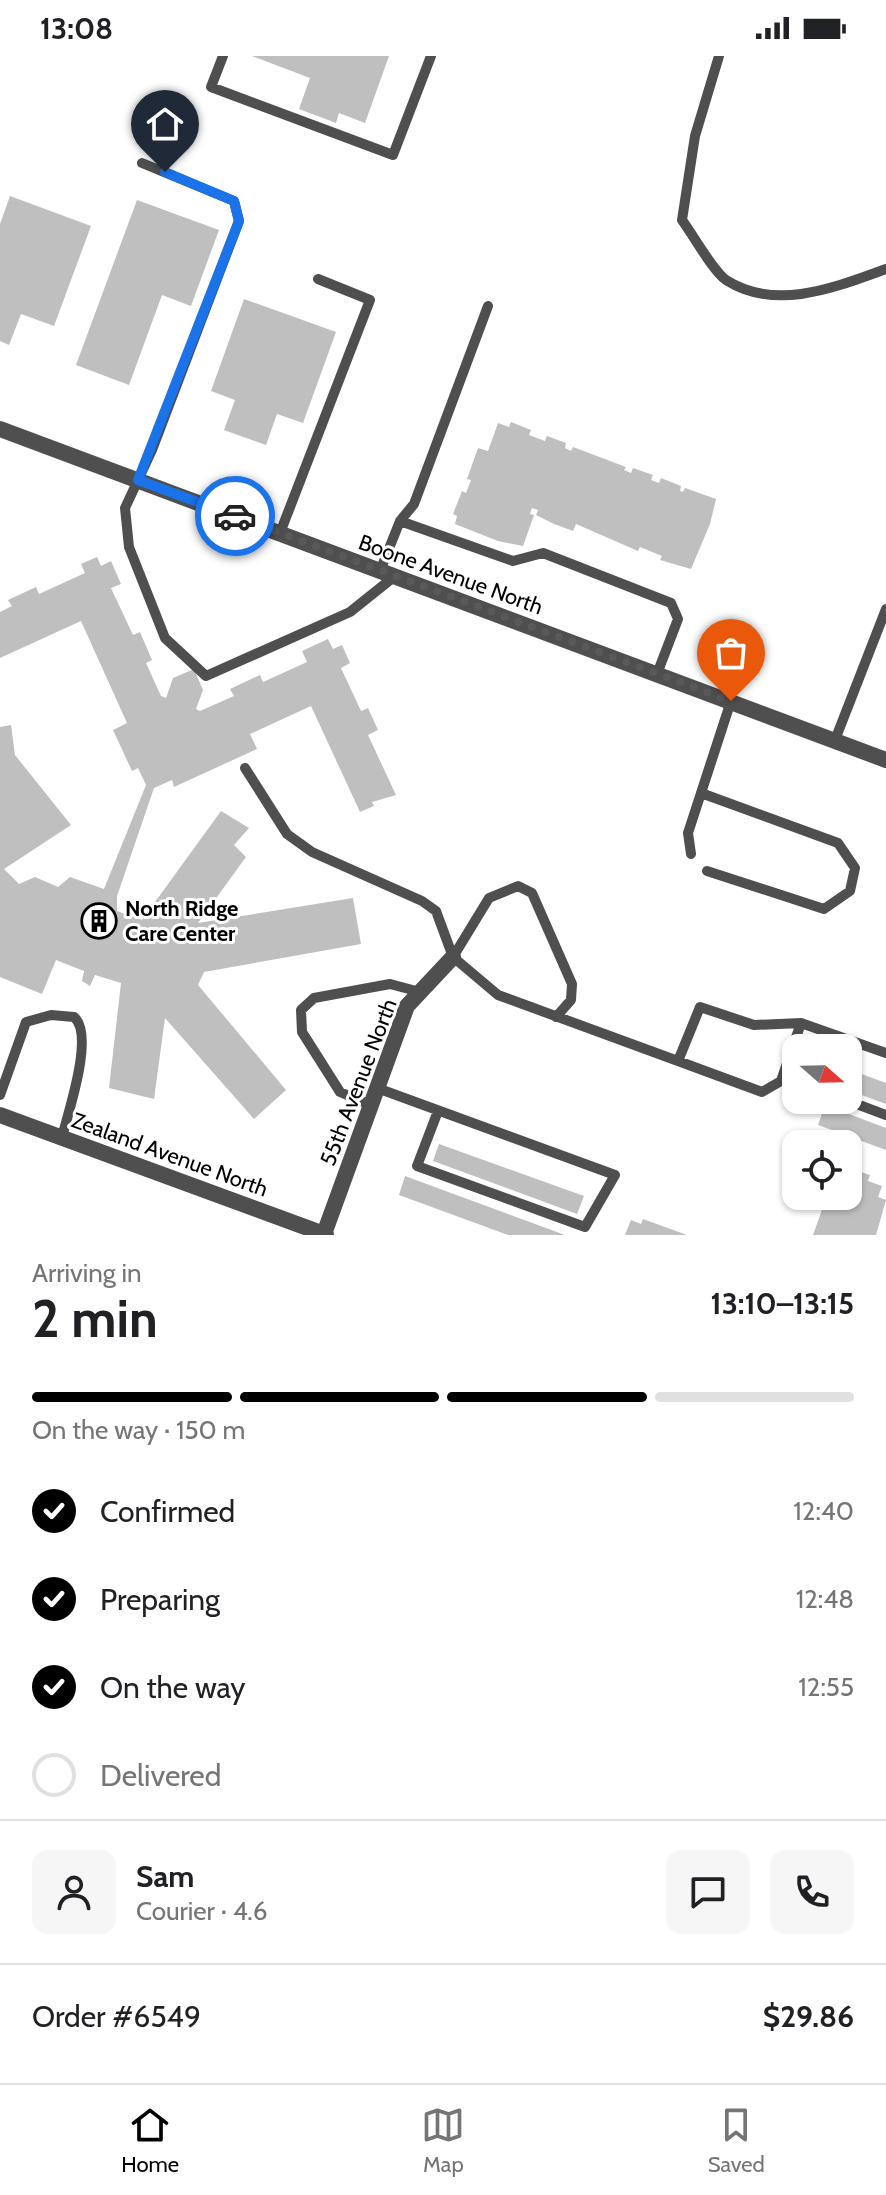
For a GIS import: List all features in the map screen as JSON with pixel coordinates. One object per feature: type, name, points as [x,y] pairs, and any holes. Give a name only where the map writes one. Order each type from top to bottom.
[{"type":"street","name":"Boone Avenue North","points":[[0,429],[885,758]]},
{"type":"street","name":"55th Avenue North","points":[[324,1235],[407,1006],[453,957]]},
{"type":"street","name":"Zealand Avenue North","points":[[0,1115],[324,1235]]},
{"type":"lane","points":[[223,56],[211,87],[393,155],[431,56]]},
{"type":"lane","points":[[719,56],[695,136],[682,220],[725,279],[775,297],[828,289],[886,269]]},
{"type":"lane","points":[[142,163],[234,201],[239,221],[125,508],[129,547],[165,638],[206,676],[350,612],[387,574],[400,521],[414,504],[488,306]]},
{"type":"lane","points":[[280,533],[370,300],[318,279]]},
{"type":"lane","points":[[400,521],[513,561],[543,553],[671,603],[678,619],[657,674]]},
{"type":"lane","points":[[835,740],[886,609]]},
{"type":"lane","points":[[691,854],[688,833],[731,701]]},
{"type":"lane","points":[[245,768],[287,834],[312,852],[422,901],[436,911],[453,957],[498,995],[762,1092],[781,1081],[801,1023]]},
{"type":"lane","points":[[701,793],[838,843],[855,868],[850,891],[824,909],[707,871]]},
{"type":"lane","points":[[453,957],[489,898],[518,886],[532,893],[572,984],[571,1000],[556,1017]]},
{"type":"lane","points":[[370,1105],[340,1092],[302,1032],[301,1010],[314,998],[390,984],[420,992]]},
{"type":"lane","points":[[678,1061],[700,1007],[754,1025],[801,1023],[886,1053]]},
{"type":"lane","points":[[0,1095],[26,1022],[51,1015],[74,1017],[81,1027],[81,1056],[62,1137]]},
{"type":"lane","points":[[377,1088],[615,1175],[585,1227],[431,1172],[417,1166],[438,1111]]},
{"type":"lane","points":[[862,1106],[886,1115]]},
{"type":"building","points":[[252,56],[389,56],[365,123],[339,113],[336,123],[299,109],[310,78]]},
{"type":"building","points":[[10,196],[91,226],[54,326],[21,314],[9,345],[0,341],[0,224]]},
{"type":"building","points":[[137,200],[219,230],[191,306],[162,295],[129,385],[76,365]]},
{"type":"building","points":[[244,299],[336,332],[303,423],[277,414],[266,445],[224,430],[235,400],[211,391]]},
{"type":"building","points":[[511,422],[531,430],[529,435],[545,441],[547,436],[566,443],[565,448],[571,451],[573,447],[626,467],[624,470],[631,473],[633,468],[653,475],[651,480],[659,483],[661,478],[681,486],[680,491],[683,492],[685,488],[716,499],[710,524],[691,569],[660,560],[662,556],[640,547],[638,551],[576,524],[573,531],[554,524],[536,515],[538,510],[532,508],[530,514],[534,515],[523,546],[498,541],[455,524],[457,516],[453,514],[462,491],[466,493],[471,480],[467,479],[478,448],[488,451],[498,423],[509,427]]},
{"type":"building","name":"North Ridge Care Center","points":[[97,557],[101,566],[111,561],[121,584],[111,588],[133,635],[140,632],[152,660],[146,663],[161,696],[166,698],[173,678],[194,669],[203,690],[196,709],[200,711],[234,696],[230,689],[260,675],[263,682],[307,662],[302,651],[328,639],[333,649],[342,645],[350,663],[341,668],[361,711],[368,708],[378,730],[368,735],[396,795],[372,802],[374,806],[360,812],[311,706],[250,734],[257,749],[174,787],[172,780],[154,788],[117,896],[117,911],[142,920],[221,811],[249,828],[234,845],[246,857],[198,923],[353,898],[361,944],[204,972],[198,985],[286,1090],[254,1119],[165,1018],[154,1099],[109,1088],[121,983],[95,975],[90,986],[82,981],[84,971],[56,960],[42,994],[0,977],[0,727],[11,725],[15,755],[71,825],[4,869],[19,884],[35,877],[58,887],[70,877],[104,889],[146,785],[138,768],[132,771],[113,730],[127,723],[81,621],[0,658],[0,612],[12,606],[8,600],[36,587],[39,594],[85,573],[81,564]]},
{"type":"building","points":[[862,1074],[886,1083],[886,1104],[862,1095]]},
{"type":"building","points":[[822,1114],[849,1114],[886,1128],[886,1150],[862,1141],[862,1130],[832,1130],[818,1125]]},
{"type":"building","points":[[439,1144],[584,1196],[577,1214],[433,1161]]},
{"type":"building","points":[[862,1172],[870,1175],[868,1181],[882,1186],[878,1197],[886,1200],[876,1235],[813,1235],[822,1210],[862,1210]]},
{"type":"building","points":[[405,1176],[565,1235],[508,1235],[399,1195]]},
{"type":"building","points":[[643,1219],[687,1235],[625,1235],[631,1220],[641,1224]]},
{"type":"way so far","points":[[235,516],[731,701]]},
{"type":"place","name":"North Ridge Care Center","points":[[99,921]]},
{"type":"route","points":[[165,172],[234,201],[239,221],[138,480],[235,516]]}]
